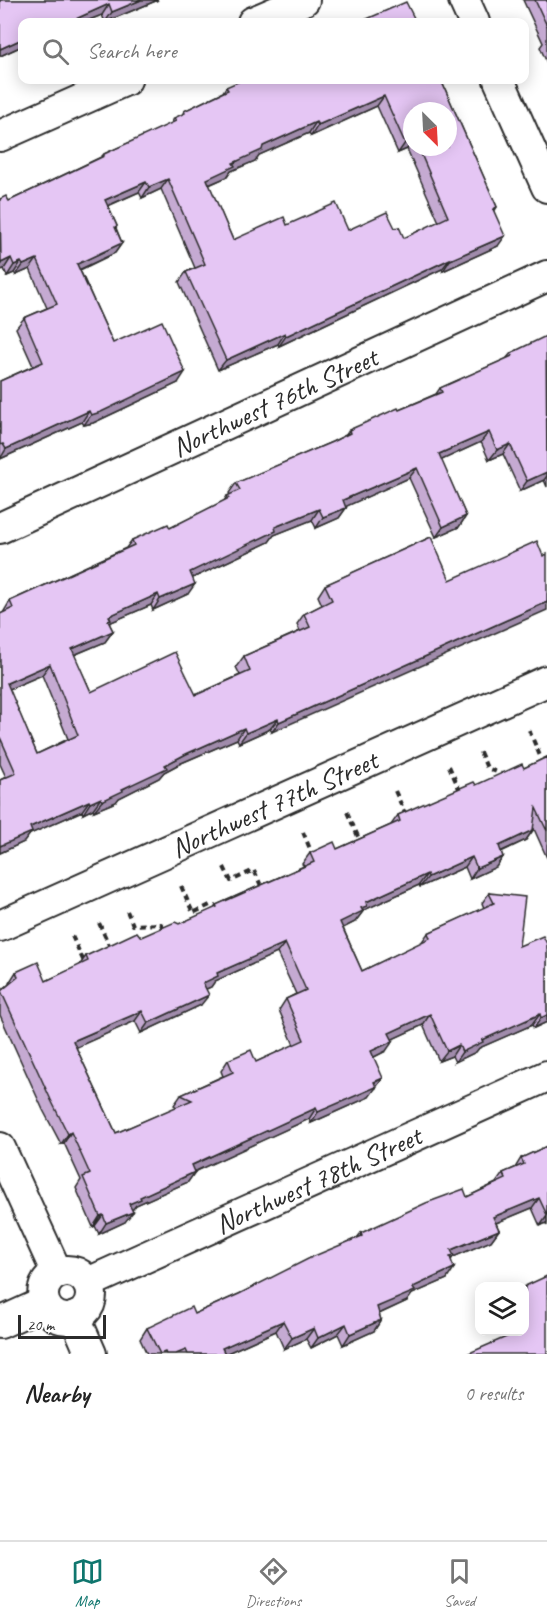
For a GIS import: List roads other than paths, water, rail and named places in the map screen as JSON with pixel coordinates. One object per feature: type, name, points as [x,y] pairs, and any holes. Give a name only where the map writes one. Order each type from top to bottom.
[{"type":"street","points":[[262,18],[304,0]]},
{"type":"street","points":[[464,0],[472,18]]},
{"type":"street","points":[[0,136],[117,84]]},
{"type":"street","points":[[501,84],[547,187]]},
{"type":"street","name":"Northwest 76th Street","points":[[0,528],[547,276]]},
{"type":"street","name":"Northwest 77th Street","points":[[0,926],[547,681]]},
{"type":"street","name":"Northwest 78th Street","points":[[88,1283],[547,1076]]},
{"type":"street","points":[[0,1148],[57,1272]]},
{"type":"street","points":[[74,1271],[88,1283],[90,1304],[80,1316],[64,1319],[57,1317],[44,1303],[45,1284],[57,1272],[74,1271]]},
{"type":"street","points":[[0,1323],[44,1303]]},
{"type":"street","points":[[75,1317],[91,1354]]}]
